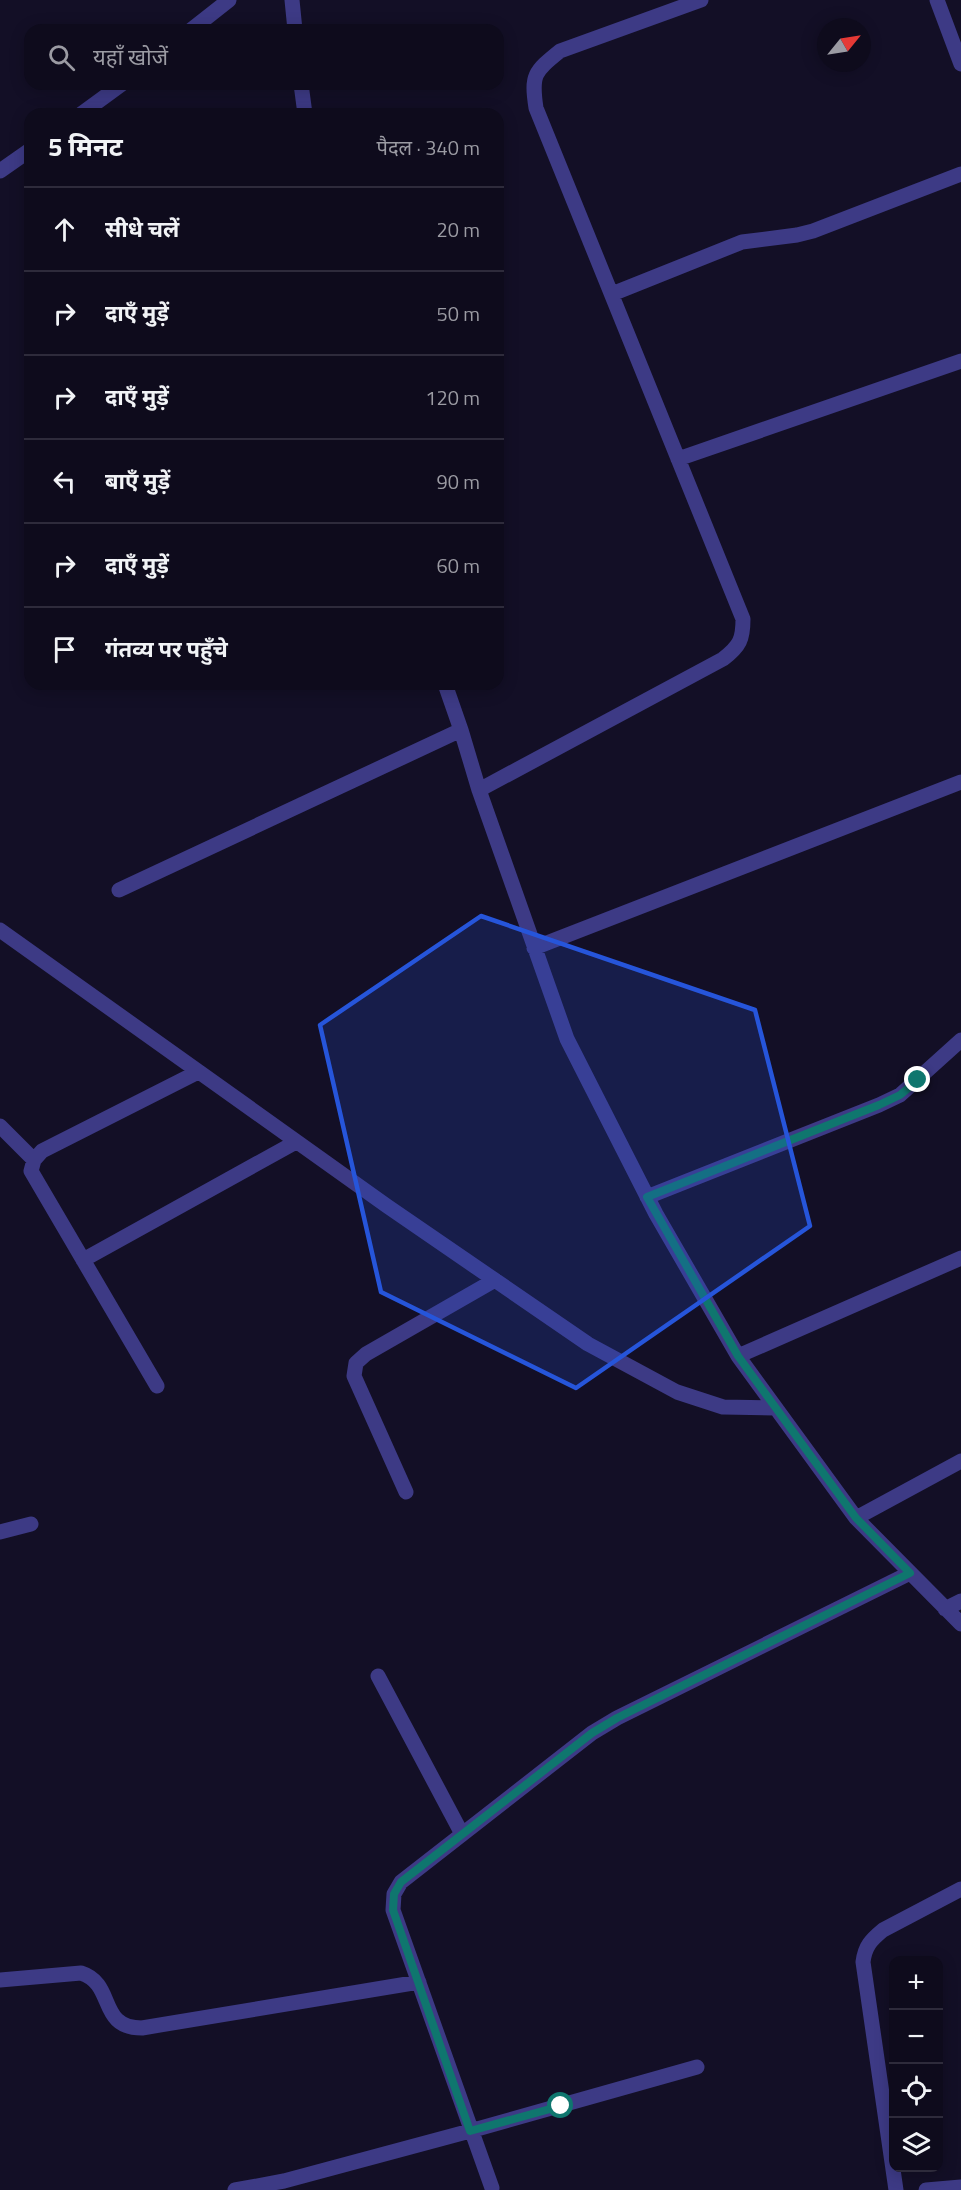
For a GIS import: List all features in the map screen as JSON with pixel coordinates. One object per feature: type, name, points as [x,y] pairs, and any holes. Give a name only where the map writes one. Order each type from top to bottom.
[{"type":"street","points":[[199,24],[229,0]]},
{"type":"street","points":[[292,0],[294,24]]},
{"type":"street","points":[[479,790],[723,659],[735,650],[743,635],[744,619],[536,108],[533,86],[540,66],[560,51],[701,0]]},
{"type":"street","points":[[937,0],[961,64]]},
{"type":"street","points":[[89,108],[114,90]]},
{"type":"street","points":[[302,90],[303,108]]},
{"type":"street","points":[[0,171],[24,154]]},
{"type":"street","points":[[612,294],[742,242],[813,231],[961,174]]},
{"type":"street","points":[[678,459],[961,361]]},
{"type":"street","points":[[447,690],[462,730],[479,790],[567,1039],[647,1197],[738,1356],[775,1408],[856,1518],[961,1624]]},
{"type":"street","points":[[119,890],[462,730]]},
{"type":"street","points":[[534,948],[961,782]]},
{"type":"street","points":[[0,930],[296,1142],[588,1344],[677,1392],[723,1407],[775,1408]]},
{"type":"street","points":[[647,1197],[900,1095],[961,1040]]},
{"type":"street","points":[[157,1386],[32,1171],[33,1160],[42,1151],[198,1072]]},
{"type":"street","points":[[0,1126],[33,1160]]},
{"type":"street","points":[[83,1260],[296,1142]]},
{"type":"street","points":[[738,1356],[961,1258]]},
{"type":"street","points":[[406,1492],[354,1376],[356,1362],[366,1354],[495,1280]]},
{"type":"street","points":[[856,1518],[961,1461]]},
{"type":"street","points":[[0,1532],[31,1524]]},
{"type":"street","points":[[492,2188],[393,1910],[394,1894],[401,1882],[592,1733],[617,1718],[910,1573]]},
{"type":"street","points":[[945,1608],[961,1600]]},
{"type":"street","points":[[378,1676],[462,1834]]},
{"type":"street","points":[[896,2190],[863,1962],[864,1949],[883,1930],[961,1889]]},
{"type":"street","points":[[0,1980],[81,1973],[92,1977],[98,1984],[113,2015],[120,2023],[131,2028],[419,1982]]},
{"type":"street","points":[[234,2190],[284,2181],[696,2067]]},
{"type":"street","points":[[926,2190],[961,2187]]},
{"type":"highlighted area","points":[[481,916],[755,1010],[810,1226],[576,1388],[381,1292],[320,1025]]},
{"type":"route","points":[[561,2106],[470,2131],[393,1910],[394,1894],[401,1882],[592,1733],[617,1718],[910,1573],[856,1518],[738,1356],[647,1197],[879,1105],[900,1095],[918,1080]]}]
